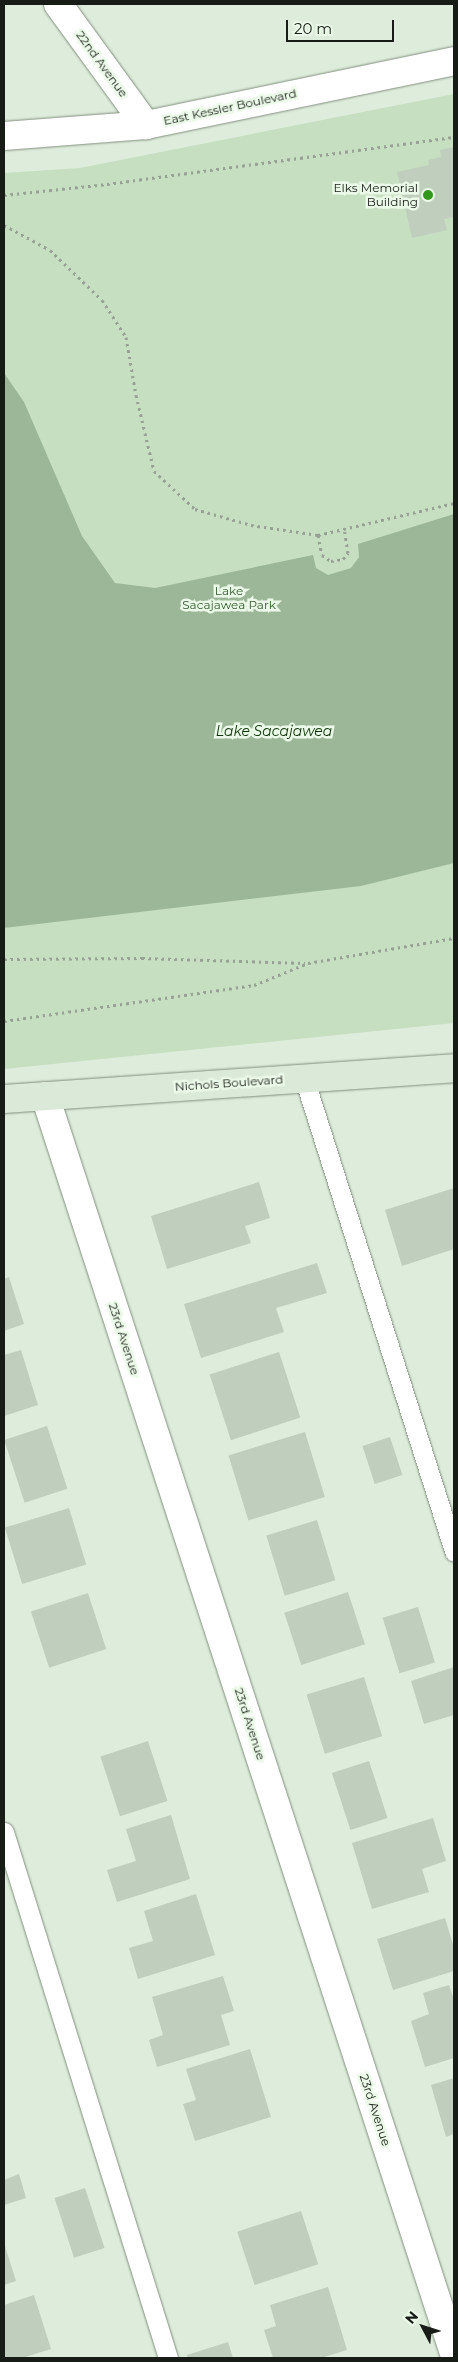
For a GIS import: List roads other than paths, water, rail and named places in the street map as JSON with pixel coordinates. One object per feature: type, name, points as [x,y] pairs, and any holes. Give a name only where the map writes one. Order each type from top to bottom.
[{"type":"main road","name":"Nichols Boulevard","points":[[4,1099],[454,1068]]},
{"type":"street","name":"22nd Avenue","points":[[58,4],[146,125]]},
{"type":"street","name":"East Kessler Boulevard","points":[[4,136],[146,125],[454,61]]},
{"type":"street","name":"23rd Avenue","points":[[45,1096],[454,2353]]},
{"type":"lane","points":[[304,1078],[454,1552]]},
{"type":"lane","points":[[4,1832],[168,2358]]},
{"type":"water","name":"Lake Sacajawea","points":[[4,373],[24,402],[82,536],[115,583],[155,588],[313,555],[316,568],[328,575],[351,568],[359,557],[358,544],[454,514],[454,863],[361,886],[4,928]]},
{"type":"place","name":"Elks Memorial Building","points":[[428,195]]},
{"type":"park label","name":"Lake Sacajawea Park","points":[[229,598]]}]
